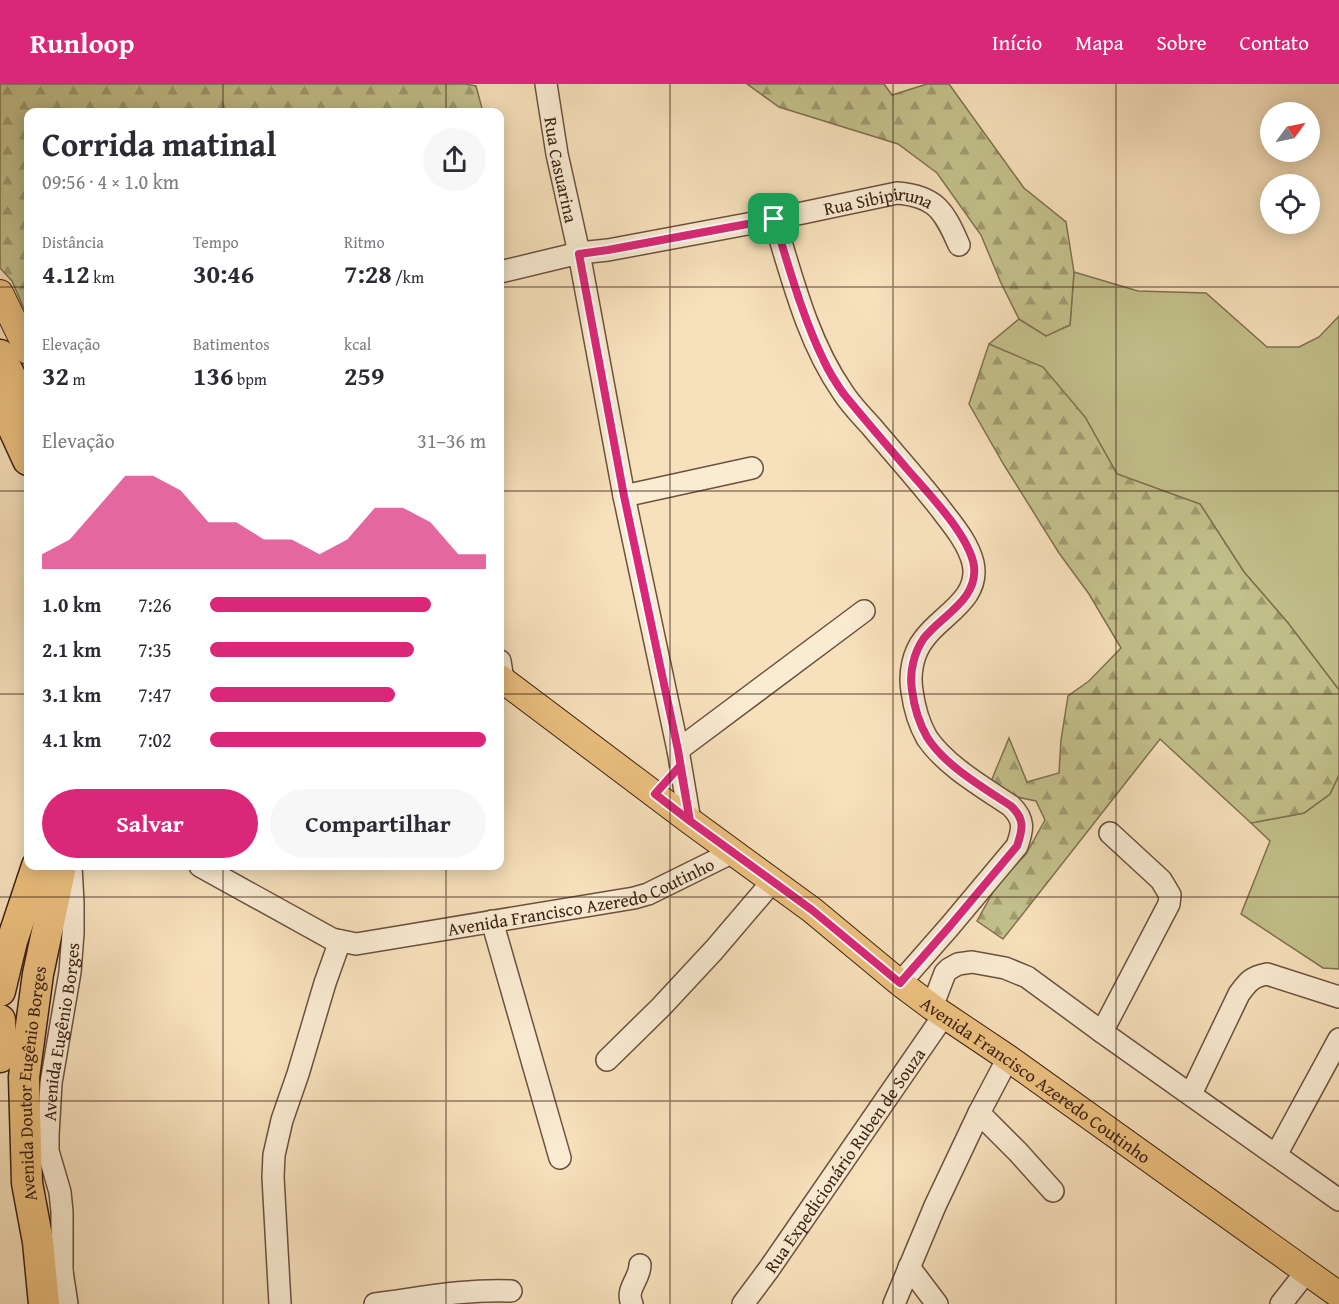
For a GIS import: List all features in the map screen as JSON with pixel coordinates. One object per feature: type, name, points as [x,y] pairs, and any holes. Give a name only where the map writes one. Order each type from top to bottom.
[{"type":"highway","points":[[0,355],[24,405]]},
{"type":"highway","points":[[0,399],[24,451]]},
{"type":"highway","name":"Avenida Doutor Eugênio Borges","points":[[0,991],[12,941],[36,870]]},
{"type":"highway","name":"Avenida Doutor Eugênio Borges","points":[[52,1290],[38,1242],[27,1183],[24,1077],[38,974],[60,870]]},
{"type":"highway","points":[[0,1020],[2,1039],[0,1057]]},
{"type":"highway","points":[[24,1077],[16,1111],[21,1192],[52,1290]]},
{"type":"main road","points":[[0,293],[24,343]]},
{"type":"main road","points":[[504,675],[733,852]]},
{"type":"main road","name":"Avenida Francisco Azeredo Coutinho","points":[[733,852],[812,910],[900,983],[938,1011],[1008,1058],[1339,1295]]},
{"type":"street","name":"Rua Casuarina","points":[[546,84],[564,191],[579,254],[624,496],[690,821]]},
{"type":"street","name":"Rua Sibipiruna","points":[[504,271],[579,254],[897,194],[910,194],[928,200],[944,214],[959,245]]},
{"type":"street","points":[[774,219],[809,327],[829,370],[843,393],[959,533],[973,563],[974,582],[968,594],[925,638],[916,652],[911,683],[919,720],[928,738],[950,763],[1011,806],[1022,824],[1017,846],[900,983]]},
{"type":"street","points":[[624,496],[752,468]]},
{"type":"street","points":[[655,794],[679,758],[864,611]]},
{"type":"street","points":[[1102,1032],[1169,904],[1170,895],[1161,880],[1110,833]]},
{"type":"street","name":"Avenida Francisco Azeredo Coutinho","points":[[207,870],[317,931],[340,942],[356,944],[634,898],[648,894],[733,852]]},
{"type":"street","name":"Avenida Eugênio Borges","points":[[52,1290],[62,1212],[60,1192],[48,1151],[48,1135],[51,1083],[70,972],[73,933],[71,870]]},
{"type":"street","points":[[608,1060],[714,950],[772,882]]},
{"type":"street","points":[[492,921],[560,1158]]},
{"type":"street","points":[[280,1304],[273,1177],[274,1155],[282,1120],[340,942]]},
{"type":"street","name":"Rua Expedicionário Ruben de Souza","points":[[743,1304],[769,1269],[938,1011],[945,974],[958,964],[972,962],[1005,968],[1027,976],[1339,1200]]},
{"type":"street","points":[[1191,1094],[1239,994],[1255,976],[1267,974],[1339,997]]},
{"type":"street","points":[[1276,1155],[1339,1039]]},
{"type":"street","points":[[894,1304],[935,1206],[1008,1058]]},
{"type":"street","points":[[979,1113],[1053,1191]]},
{"type":"street","points":[[632,1304],[629,1296],[640,1271],[640,1265]]},
{"type":"street","points":[[909,1267],[938,1304]]},
{"type":"street","points":[[1281,1304],[1306,1272]]},
{"type":"street","points":[[375,1304],[443,1294],[511,1291]]},
{"type":"green space","points":[[0,84],[465,84],[476,86],[482,108],[24,108],[24,309],[12,281],[0,268]]},
{"type":"green space","points":[[747,84],[884,84],[892,95],[927,84],[949,84],[1024,188],[1066,222],[1074,272],[1070,325],[1046,336],[1019,319],[981,235],[937,173],[898,144],[779,107]]},
{"type":"green space","points":[[1074,272],[1138,291],[1206,293],[1267,347],[1299,347],[1319,337],[1339,316],[1339,690],[1288,623],[1244,572],[1200,504],[1117,474],[1085,417],[989,344],[1019,319],[1046,336],[1070,325]]},
{"type":"green space","points":[[989,344],[1043,367],[1085,417],[1117,474],[1200,504],[1244,572],[1288,623],[1339,690],[1339,775],[1330,794],[1304,813],[1251,823],[1160,739],[1003,939],[977,921],[997,885],[1026,854],[1045,820],[1036,801],[1002,794],[990,784],[1009,738],[1027,782],[1059,773],[1061,740],[1068,696],[1089,681],[1121,648],[1089,594],[1059,553],[1004,465],[969,404]]},
{"type":"green space","points":[[1339,775],[1339,969],[1323,968],[1241,914],[1270,841],[1251,823],[1304,813],[1330,794]]},
{"type":"route","points":[[774,219],[579,254],[624,496],[678,750],[690,821],[655,794],[680,766],[690,821],[812,910],[900,983],[1017,846],[1022,824],[1011,806],[950,763],[928,738],[919,720],[911,683],[916,652],[925,638],[968,594],[974,582],[973,563],[959,533],[833,378],[809,327],[774,219]]}]
